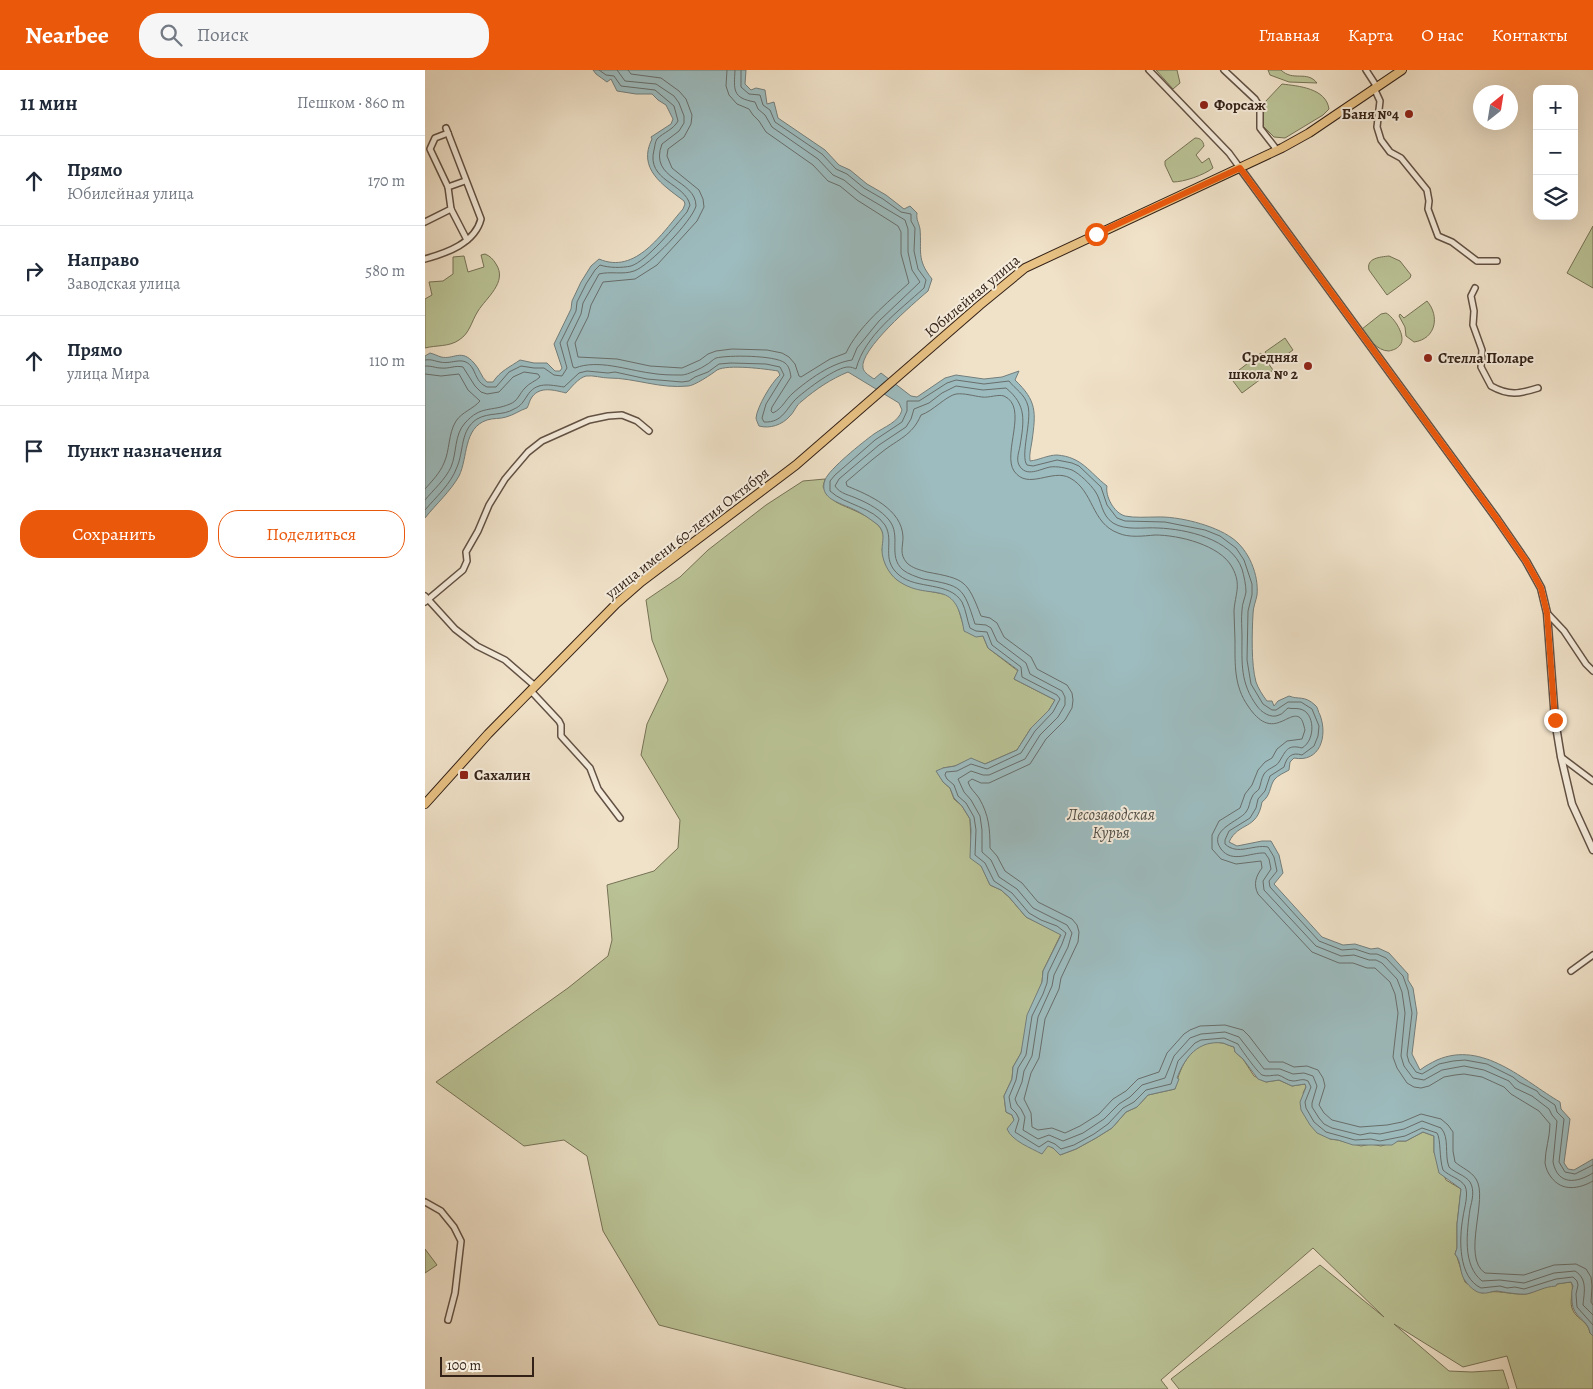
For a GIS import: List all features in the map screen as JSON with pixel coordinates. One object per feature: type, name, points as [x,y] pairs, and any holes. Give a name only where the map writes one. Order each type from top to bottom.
[{"type":"main road","name":"Юбилейная улица","points":[[870,401],[1025,268],[1277,150],[1309,133],[1402,70]]},
{"type":"main road","name":"улица имени 60-летия Октября","points":[[425,804],[488,734],[602,617],[641,582],[796,466],[870,401]]},
{"type":"street","points":[[1149,70],[1229,153],[1513,542],[1535,576],[1541,588],[1547,613],[1555,720],[1561,757],[1571,804],[1593,850]]},
{"type":"street","points":[[1224,70],[1255,99],[1260,107],[1260,128],[1277,150]]},
{"type":"street","points":[[1366,70],[1380,101],[1377,127],[1381,140],[1390,152],[1401,158],[1427,190],[1428,209],[1438,236],[1452,242],[1477,261],[1497,261]]},
{"type":"street","points":[[425,259],[445,254],[467,240],[479,227],[481,219],[447,130],[435,138],[430,149],[448,187],[451,209],[467,240]]},
{"type":"street","points":[[448,187],[465,181]]},
{"type":"street","points":[[425,222],[451,209]]},
{"type":"street","points":[[1475,288],[1471,296],[1474,311],[1473,325],[1482,350],[1481,367],[1491,386],[1512,394],[1538,388]]},
{"type":"street","points":[[620,818],[598,789],[590,768],[561,736],[559,721],[533,688],[505,660],[477,646],[455,629],[426,599],[463,570],[467,561],[466,552],[478,531],[489,505],[505,479],[528,452],[542,440],[589,420],[608,416],[622,415],[637,421],[649,431]]},
{"type":"street","points":[[1547,613],[1564,631],[1586,664],[1593,671]]},
{"type":"street","points":[[1561,757],[1593,781]]},
{"type":"street","points":[[1571,971],[1593,954]]},
{"type":"street","points":[[425,1202],[441,1211],[455,1227],[461,1241],[455,1293],[448,1320]]},
{"type":"green space","points":[[1156,70],[1177,70],[1180,83],[1173,89]]},
{"type":"green space","points":[[1268,70],[1281,70],[1290,75],[1309,77],[1317,83],[1289,82],[1270,75]]},
{"type":"green space","points":[[1282,84],[1303,87],[1317,92],[1327,102],[1329,109],[1323,115],[1285,138],[1274,137],[1262,125],[1265,102]]},
{"type":"green space","points":[[1195,138],[1201,140],[1204,146],[1196,155],[1202,163],[1209,158],[1213,168],[1194,178],[1173,182],[1165,161]]},
{"type":"green space","points":[[1593,226],[1593,288],[1567,273]]},
{"type":"green space","points":[[485,254],[493,259],[499,271],[498,283],[495,289],[478,311],[463,337],[451,344],[425,348],[425,299],[432,295],[429,282],[443,281],[453,274],[453,257],[464,256],[468,272],[484,267],[481,255]]},
{"type":"green space","points":[[1389,256],[1400,261],[1411,275],[1410,278],[1387,295],[1369,270],[1369,266],[1374,259]]},
{"type":"green space","points":[[1427,301],[1434,313],[1434,326],[1427,336],[1414,342],[1406,336],[1405,327],[1399,316],[1400,314],[1404,318]]},
{"type":"green space","points":[[1386,313],[1396,323],[1402,337],[1399,346],[1389,351],[1377,346],[1362,329],[1381,314]]},
{"type":"green space","points":[[1285,338],[1293,350],[1274,364],[1265,352]]},
{"type":"green space","points":[[1261,353],[1273,370],[1242,393],[1230,377]]},
{"type":"green space","points":[[825,479],[823,487],[834,501],[865,516],[878,525],[884,538],[882,550],[914,588],[948,595],[957,604],[965,631],[983,636],[988,648],[1018,671],[1014,679],[1055,700],[1049,710],[1031,728],[1017,750],[985,764],[971,759],[955,766],[943,768],[943,782],[950,788],[954,799],[962,806],[970,819],[971,843],[990,885],[1001,890],[1009,897],[1026,917],[1061,934],[1043,971],[1042,982],[1021,1053],[1013,1067],[1012,1079],[1004,1096],[1006,1112],[1012,1115],[1014,1120],[1012,1125],[1053,1148],[1060,1155],[1076,1149],[1112,1128],[1126,1112],[1137,1107],[1148,1095],[1175,1089],[1184,1063],[1196,1049],[1213,1043],[1223,1043],[1234,1047],[1235,1052],[1243,1059],[1254,1076],[1266,1082],[1279,1080],[1292,1086],[1305,1084],[1306,1087],[1303,1093],[1330,1139],[1361,1146],[1371,1144],[1381,1146],[1398,1141],[1406,1141],[1423,1132],[1434,1136],[1434,1152],[1446,1180],[1461,1189],[1455,1254],[1465,1282],[1482,1293],[1527,1294],[1551,1285],[1571,1282],[1572,1308],[1593,1336],[1593,1389],[1517,1389],[1507,1356],[1463,1367],[1394,1324],[1449,1371],[1503,1370],[1509,1389],[1179,1389],[1171,1379],[1320,1265],[1384,1317],[1313,1248],[1161,1380],[1168,1389],[907,1389],[659,1325],[603,1231],[587,1156],[564,1140],[524,1146],[436,1082],[568,988],[608,956],[612,940],[607,885],[654,871],[678,848],[680,820],[641,755],[647,724],[668,680],[652,640],[646,600],[680,577],[708,550],[766,505],[803,481]]},
{"type":"green space","points":[[425,1249],[437,1265],[425,1273]]},
{"type":"water","name":"Лесозаводская Курья","points":[[593,70],[746,70],[745,84],[751,90],[756,88],[765,90],[767,104],[774,102],[778,118],[825,150],[839,165],[850,170],[904,209],[910,206],[917,213],[922,260],[932,279],[928,291],[889,327],[869,350],[864,360],[863,368],[866,373],[874,379],[881,373],[911,396],[917,397],[945,378],[956,375],[984,379],[1002,377],[1019,371],[1015,380],[1031,401],[1034,414],[1030,461],[1057,455],[1066,456],[1085,466],[1107,486],[1107,494],[1111,504],[1121,514],[1133,517],[1175,518],[1196,522],[1224,533],[1243,549],[1252,564],[1257,587],[1253,611],[1252,639],[1254,675],[1257,684],[1267,701],[1272,701],[1274,706],[1278,701],[1289,696],[1311,702],[1316,706],[1320,715],[1323,731],[1320,746],[1316,752],[1303,758],[1294,758],[1290,762],[1289,770],[1274,780],[1256,818],[1233,835],[1229,842],[1237,846],[1271,841],[1279,855],[1283,873],[1274,884],[1322,937],[1343,945],[1355,944],[1371,949],[1378,948],[1389,953],[1408,974],[1408,980],[1413,988],[1417,1013],[1412,1054],[1420,1070],[1437,1060],[1454,1055],[1471,1055],[1487,1059],[1502,1066],[1560,1102],[1561,1109],[1570,1119],[1564,1163],[1568,1169],[1574,1170],[1593,1159],[1593,1336],[1586,1324],[1575,1312],[1572,1302],[1573,1286],[1571,1282],[1557,1284],[1556,1286],[1524,1294],[1497,1291],[1480,1293],[1466,1282],[1455,1254],[1461,1189],[1439,1173],[1434,1152],[1434,1136],[1423,1132],[1406,1141],[1398,1141],[1392,1145],[1353,1145],[1330,1139],[1317,1133],[1301,1110],[1300,1102],[1306,1087],[1305,1084],[1292,1086],[1279,1080],[1266,1082],[1258,1079],[1243,1059],[1235,1052],[1234,1047],[1223,1043],[1206,1044],[1200,1047],[1184,1063],[1177,1078],[1179,1079],[1175,1089],[1148,1095],[1137,1107],[1126,1112],[1112,1128],[1076,1149],[1060,1155],[1048,1146],[1042,1154],[1022,1144],[1009,1133],[1007,1129],[1014,1120],[1012,1115],[1006,1112],[1004,1096],[1012,1079],[1013,1067],[1021,1053],[1027,1015],[1042,982],[1043,971],[1061,935],[1026,917],[1009,897],[1001,890],[990,885],[981,866],[970,858],[970,819],[962,806],[954,798],[950,788],[943,782],[936,771],[955,766],[971,758],[985,764],[1017,750],[1031,728],[1049,710],[1055,700],[1014,679],[1018,670],[988,648],[983,636],[976,637],[964,631],[960,613],[948,596],[909,587],[897,580],[888,570],[883,558],[883,534],[878,525],[860,512],[832,499],[825,492],[825,480],[833,469],[862,443],[898,418],[902,410],[899,403],[848,372],[813,392],[780,424],[772,427],[763,427],[759,426],[756,418],[757,413],[765,395],[780,375],[778,371],[747,367],[722,368],[694,384],[678,387],[619,378],[586,376],[577,381],[566,393],[548,390],[539,391],[532,397],[527,408],[509,416],[489,419],[479,424],[470,436],[459,476],[425,518],[425,356],[430,353],[446,358],[465,356],[476,365],[487,382],[493,382],[502,372],[520,360],[547,363],[555,371],[560,371],[562,368],[554,344],[571,309],[572,301],[581,282],[591,266],[599,259],[612,262],[625,261],[636,257],[657,240],[685,204],[655,175],[650,168],[648,159],[651,137],[671,124],[673,119],[666,105],[652,94],[617,91],[611,79],[607,82]]},
{"type":"place","name":"Форсаж","points":[[1204,105]]},
{"type":"place","name":"Баня №4","points":[[1409,114]]},
{"type":"place","name":"Стелла Поларе","points":[[1428,358]]},
{"type":"place","name":"Средняя школа № 2","points":[[1308,366]]},
{"type":"place","name":"Сахалин","points":[[464,775]]},
{"type":"route","points":[[1096,234],[1240,168],[1497,519],[1535,576],[1541,588],[1547,613],[1555,720]]}]
